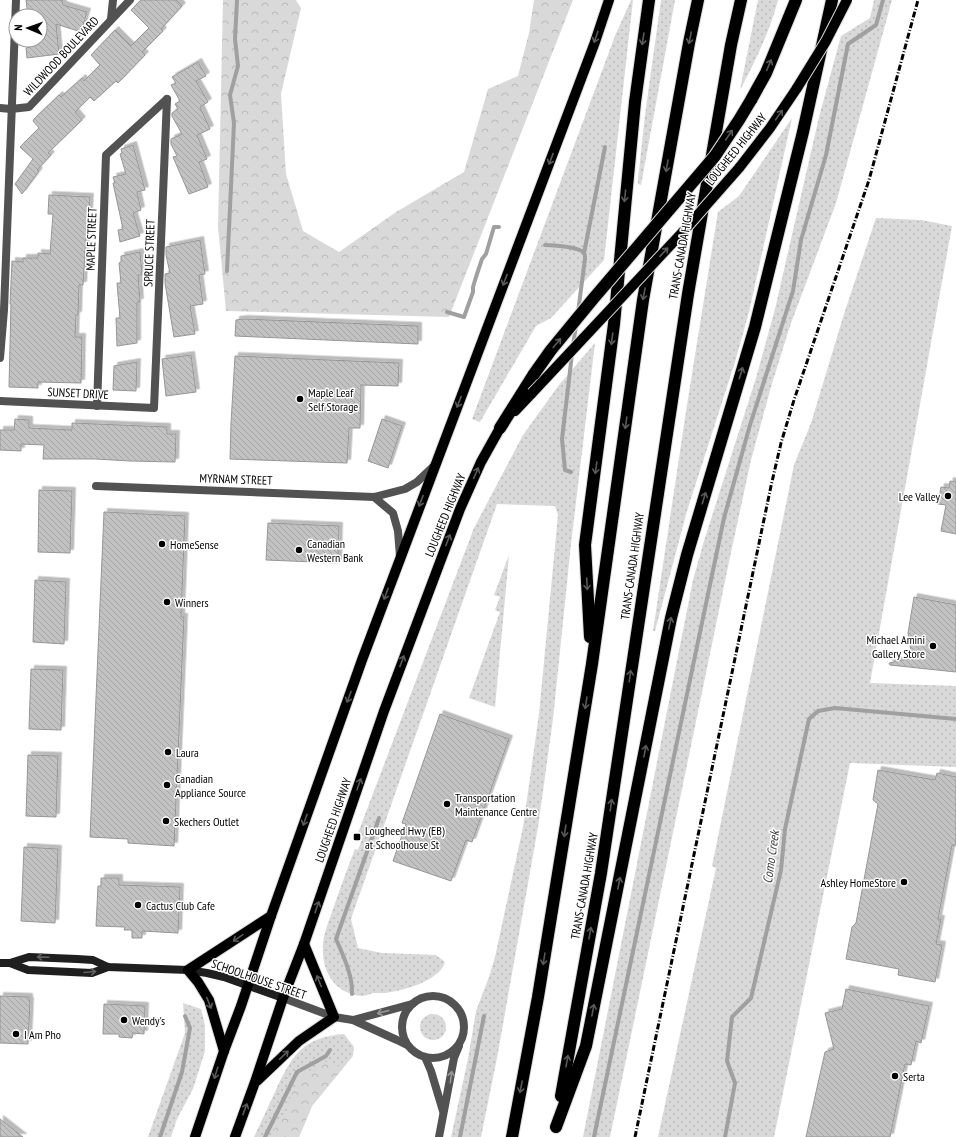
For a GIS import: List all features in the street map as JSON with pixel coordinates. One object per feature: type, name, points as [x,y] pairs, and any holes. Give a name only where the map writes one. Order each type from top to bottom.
[{"type":"highway","points":[[592,664],[585,545],[614,324],[635,102],[649,0]]},
{"type":"highway","points":[[512,1137],[538,997],[592,664],[643,300],[698,0]]},
{"type":"highway","name":"TRANS-CANADA HIGHWAY","points":[[554,1132],[601,873],[688,294],[731,46],[741,0]]},
{"type":"highway","points":[[784,30],[792,0]]},
{"type":"highway","points":[[500,428],[534,374],[574,322],[715,156],[739,120],[766,73],[796,0]]},
{"type":"highway","points":[[554,1132],[586,1046],[671,618],[687,555],[755,327],[803,132],[832,0]]},
{"type":"main road","points":[[195,1137],[271,916],[400,558],[595,42],[609,0]]},
{"type":"main road","name":"LOUGHEED HIGHWAY","points":[[235,1137],[283,998],[304,944],[384,711],[460,509],[481,462],[500,428],[680,235],[739,168],[770,128],[797,88],[826,41],[847,0]]},
{"type":"main road","points":[[224,1050],[209,1000],[198,982],[188,970],[271,916]]},
{"type":"main road","points":[[255,1082],[299,1041],[334,1018],[304,944]]},
{"type":"main road","name":"SCHOOLHOUSE STREET","points":[[10,963],[29,957],[93,960],[108,967]]},
{"type":"main road","name":"SCHOOLHOUSE STREET","points":[[0,962],[10,963],[28,970],[92,973],[108,967],[188,970],[224,977],[283,998]]},
{"type":"street","points":[[0,358],[16,0]]},
{"type":"street","points":[[111,19],[113,0]]},
{"type":"street","name":"WILDWOOD BOULEVARD","points":[[0,108],[11,109],[29,107],[130,0]]},
{"type":"street","name":"MAPLE STREET","points":[[97,406],[106,155],[167,99]]},
{"type":"street","name":"SPRUCE STREET","points":[[154,408],[167,99]]},
{"type":"street","name":"SUNSET DRIVE","points":[[0,401],[154,408]]},
{"type":"street","name":"MYRNAM STREET","points":[[96,486],[374,497],[405,489],[417,482],[435,465]]},
{"type":"street","points":[[374,497],[393,514],[398,532],[400,558]]},
{"type":"street","points":[[440,1137],[454,1058],[463,1036],[463,1020],[459,1011],[452,1003],[443,998],[433,996],[418,1000],[406,1011],[402,1029],[404,1038],[408,1046],[416,1053],[425,1057],[435,1058],[445,1056],[453,1051],[460,1043]]},
{"type":"street","name":"SCHOOLHOUSE STREET","points":[[283,998],[334,1018],[353,1020],[408,1046]]},
{"type":"street","name":"SCHOOLHOUSE STREET","points":[[353,1020],[412,1004]]},
{"type":"street","points":[[425,1057],[444,1112]]},
{"type":"green space","points":[[223,0],[296,0],[301,8],[281,94],[286,174],[303,231],[339,252],[396,212],[464,172],[488,89],[518,76],[529,33],[534,0],[573,0],[449,317],[226,311],[218,227]]},
{"type":"green space","points":[[631,0],[633,0],[604,260],[551,318],[536,326],[480,422],[472,419],[615,36]]},
{"type":"green space","points":[[661,0],[675,0],[641,185],[638,184],[638,180],[645,115]]},
{"type":"green space","points":[[758,0],[778,0],[762,46],[740,90]]},
{"type":"green space","points":[[874,0],[892,0],[836,203],[790,326],[751,460],[610,1137],[583,1137],[693,580],[756,378],[775,309],[819,117],[841,36],[870,18]]},
{"type":"green space","points":[[792,118],[749,312],[735,362],[687,511],[655,631],[653,631],[718,212],[739,196]]},
{"type":"green space","points":[[876,218],[921,220],[952,226],[870,683],[956,686],[956,767],[850,763],[774,1137],[658,1137],[716,868],[712,866],[794,465],[811,423],[844,314]]},
{"type":"green space","points":[[595,343],[571,544],[553,719],[538,827],[497,1058],[481,1137],[451,1137],[468,1059],[476,1011],[495,957],[523,827],[539,714],[558,515],[555,506],[497,504],[351,919],[358,948],[382,953],[436,955],[445,962],[442,969],[428,980],[401,990],[385,993],[373,993],[363,996],[352,994],[337,986],[331,979],[324,963],[323,944],[327,926],[349,864],[355,849],[358,850],[363,836],[357,834],[474,528],[523,435],[559,385]]},
{"type":"green space","points":[[509,555],[495,707],[469,698],[500,612],[495,610],[500,597],[494,595]]},
{"type":"green space","points":[[183,1003],[201,1009],[205,1025],[205,1051],[193,1089],[177,1119],[171,1137],[148,1137],[185,1033]]},
{"type":"green space","points":[[433,1014],[442,1018],[446,1027],[442,1036],[433,1040],[424,1036],[420,1027],[424,1018]]},
{"type":"green space","points":[[344,1034],[354,1047],[353,1056],[312,1106],[299,1137],[254,1137],[281,1080],[293,1059],[308,1044],[318,1039]]},
{"type":"green space","points":[[325,1062],[335,1064],[342,1069],[312,1106],[299,1137],[270,1137],[279,1121],[286,1115],[288,1103],[299,1077]]},
{"type":"building","points":[[26,0],[62,0],[63,5],[87,12],[81,32],[56,24],[59,54],[27,58],[26,48],[48,48],[48,8],[27,8]]},
{"type":"building","points":[[141,0],[176,0],[182,6],[161,29],[163,31],[142,52],[145,55],[118,83],[116,81],[94,101],[90,97],[75,112],[82,120],[48,153],[51,155],[37,170],[39,171],[22,194],[15,184],[33,159],[20,147],[39,128],[33,121],[34,119],[59,95],[61,97],[82,78],[84,81],[100,65],[91,55],[115,30],[131,46],[149,28],[131,10]]},
{"type":"building","points":[[198,62],[206,76],[196,81],[208,102],[200,107],[210,129],[197,135],[207,159],[199,162],[208,187],[189,194],[173,157],[177,156],[171,144],[171,139],[182,134],[172,116],[172,113],[178,109],[175,104],[180,101],[171,85],[176,83],[172,77]]},
{"type":"building","points":[[133,145],[145,190],[137,192],[141,210],[133,213],[140,236],[120,242],[118,230],[123,229],[113,177],[126,174],[120,154],[122,153],[121,149]]},
{"type":"building","points":[[49,195],[90,197],[83,285],[79,285],[78,315],[76,315],[75,337],[82,337],[81,383],[38,382],[38,388],[9,387],[12,261],[23,262],[23,258],[38,258],[38,253],[50,254],[53,214],[48,214]]},
{"type":"building","points":[[200,240],[205,274],[199,275],[203,304],[190,306],[195,334],[174,337],[165,283],[165,274],[170,273],[166,255],[166,247]]},
{"type":"building","points":[[140,252],[142,275],[138,275],[140,302],[137,302],[137,343],[117,346],[116,318],[120,318],[117,283],[121,283],[119,263],[121,262],[121,256]]},
{"type":"building","points":[[244,319],[418,326],[418,344],[235,336],[236,320]]},
{"type":"building","points":[[191,355],[196,392],[166,396],[162,359]]},
{"type":"building","points":[[235,356],[399,363],[398,386],[361,385],[360,428],[349,428],[347,463],[230,459]]},
{"type":"building","points":[[137,362],[136,391],[113,390],[114,366]]},
{"type":"building","points":[[15,419],[29,420],[29,428],[72,430],[72,423],[167,427],[167,434],[176,434],[175,462],[43,459],[44,445],[21,444],[21,451],[0,450],[0,430],[14,430]]},
{"type":"building","points":[[382,419],[402,426],[388,468],[368,461]]},
{"type":"building","name":"Lee Valley","points":[[950,481],[956,482],[956,534],[941,531],[946,505],[938,504],[941,487],[949,488]]},
{"type":"building","points":[[39,490],[72,491],[70,553],[38,552]]},
{"type":"building","points":[[104,512],[185,516],[181,617],[184,617],[174,846],[128,843],[128,839],[90,837]]},
{"type":"building","points":[[268,523],[339,526],[338,563],[266,560]]},
{"type":"building","points":[[35,580],[66,582],[64,644],[33,642]]},
{"type":"building","name":"Michael Amini Gallery Store","points":[[914,597],[956,605],[956,672],[890,665],[889,663],[912,658],[908,633]]},
{"type":"building","points":[[31,669],[63,670],[61,730],[29,729]]},
{"type":"building","name":"Transportation Maintenance Centre","points":[[440,714],[509,739],[472,842],[466,840],[451,881],[393,861],[406,824],[402,823]]},
{"type":"building","points":[[28,755],[58,756],[56,817],[26,816]]},
{"type":"building","name":"Ashley HomeStore","points":[[878,770],[935,780],[937,773],[956,777],[956,840],[955,846],[952,845],[938,919],[941,919],[936,944],[942,945],[935,982],[898,975],[899,969],[846,959],[852,927],[856,923],[878,804],[873,800]]},
{"type":"building","points":[[24,847],[58,849],[55,923],[21,921]]},
{"type":"building","points":[[101,878],[119,878],[119,885],[180,887],[178,933],[142,931],[142,938],[132,938],[132,930],[124,930],[125,927],[96,926],[98,886],[101,886]]},
{"type":"building","points":[[846,989],[929,1006],[921,1043],[916,1041],[911,1065],[905,1064],[890,1137],[806,1137],[825,1052],[834,1049],[825,1013],[842,1009]]},
{"type":"building","points":[[0,996],[29,997],[28,1044],[0,1043]]},
{"type":"building","name":"Wendy's","points":[[104,1004],[145,1006],[144,1034],[133,1033],[132,1038],[119,1037],[119,1034],[103,1034]]},
{"type":"building","points":[[0,1119],[23,1137],[0,1137]]},
{"type":"waterway","points":[[227,271],[234,123],[230,95],[238,66],[235,39],[237,0]]},
{"type":"waterway","points":[[594,1137],[724,518],[750,425],[793,291],[801,240],[826,155],[848,44],[876,25],[883,0]]},
{"type":"waterway","points":[[584,253],[605,147]]},
{"type":"waterway","points":[[447,312],[464,317],[473,292],[476,277],[482,259],[486,254],[494,227],[499,227]]},
{"type":"waterway","points":[[545,245],[577,249],[584,253],[585,259],[578,312]]},
{"type":"waterway","points":[[573,345],[576,326]]},
{"type":"waterway","points":[[571,472],[565,470],[562,439],[572,354]]},
{"type":"waterway","name":"Como Creek","points":[[725,1137],[735,1083],[727,1061],[732,1017],[751,998],[781,870],[785,829],[809,719],[818,711],[835,708],[956,719]]},
{"type":"waterway","points":[[352,994],[349,973],[336,939],[379,818]]},
{"type":"waterway","points":[[160,1137],[182,1072],[190,1028],[185,1016]]},
{"type":"waterway","points":[[460,1137],[484,1016]]},
{"type":"waterway","points":[[265,1137],[297,1072],[326,1056],[330,1050]]},
{"type":"railway","points":[[635,1137],[781,443],[794,400],[869,180],[918,0]]},
{"type":"place","name":"Maple Leaf Self Storage","points":[[300,399]]},
{"type":"place","name":"Lee Valley","points":[[948,496]]},
{"type":"place","name":"HomeSense","points":[[162,544]]},
{"type":"place","name":"Canadian Western Bank","points":[[299,550]]},
{"type":"place","name":"Winners","points":[[167,602]]},
{"type":"place","name":"Michael Amini Gallery Store","points":[[933,646]]},
{"type":"place","name":"Laura","points":[[168,752]]},
{"type":"place","name":"Canadian Appliance Source","points":[[167,785]]},
{"type":"place","name":"Transportation Maintenance Centre","points":[[447,804]]},
{"type":"place","name":"Skechers Outlet","points":[[166,821]]},
{"type":"place","name":"Lougheed Hwy (EB) at Schoolhouse St","points":[[357,837]]},
{"type":"place","name":"Ashley HomeStore","points":[[904,882]]},
{"type":"place","name":"Cactus Club Cafe","points":[[138,905]]},
{"type":"place","name":"Wendy's","points":[[124,1020]]},
{"type":"place","name":"I Am Pho","points":[[16,1034]]},
{"type":"place","name":"Serta","points":[[895,1076]]}]
